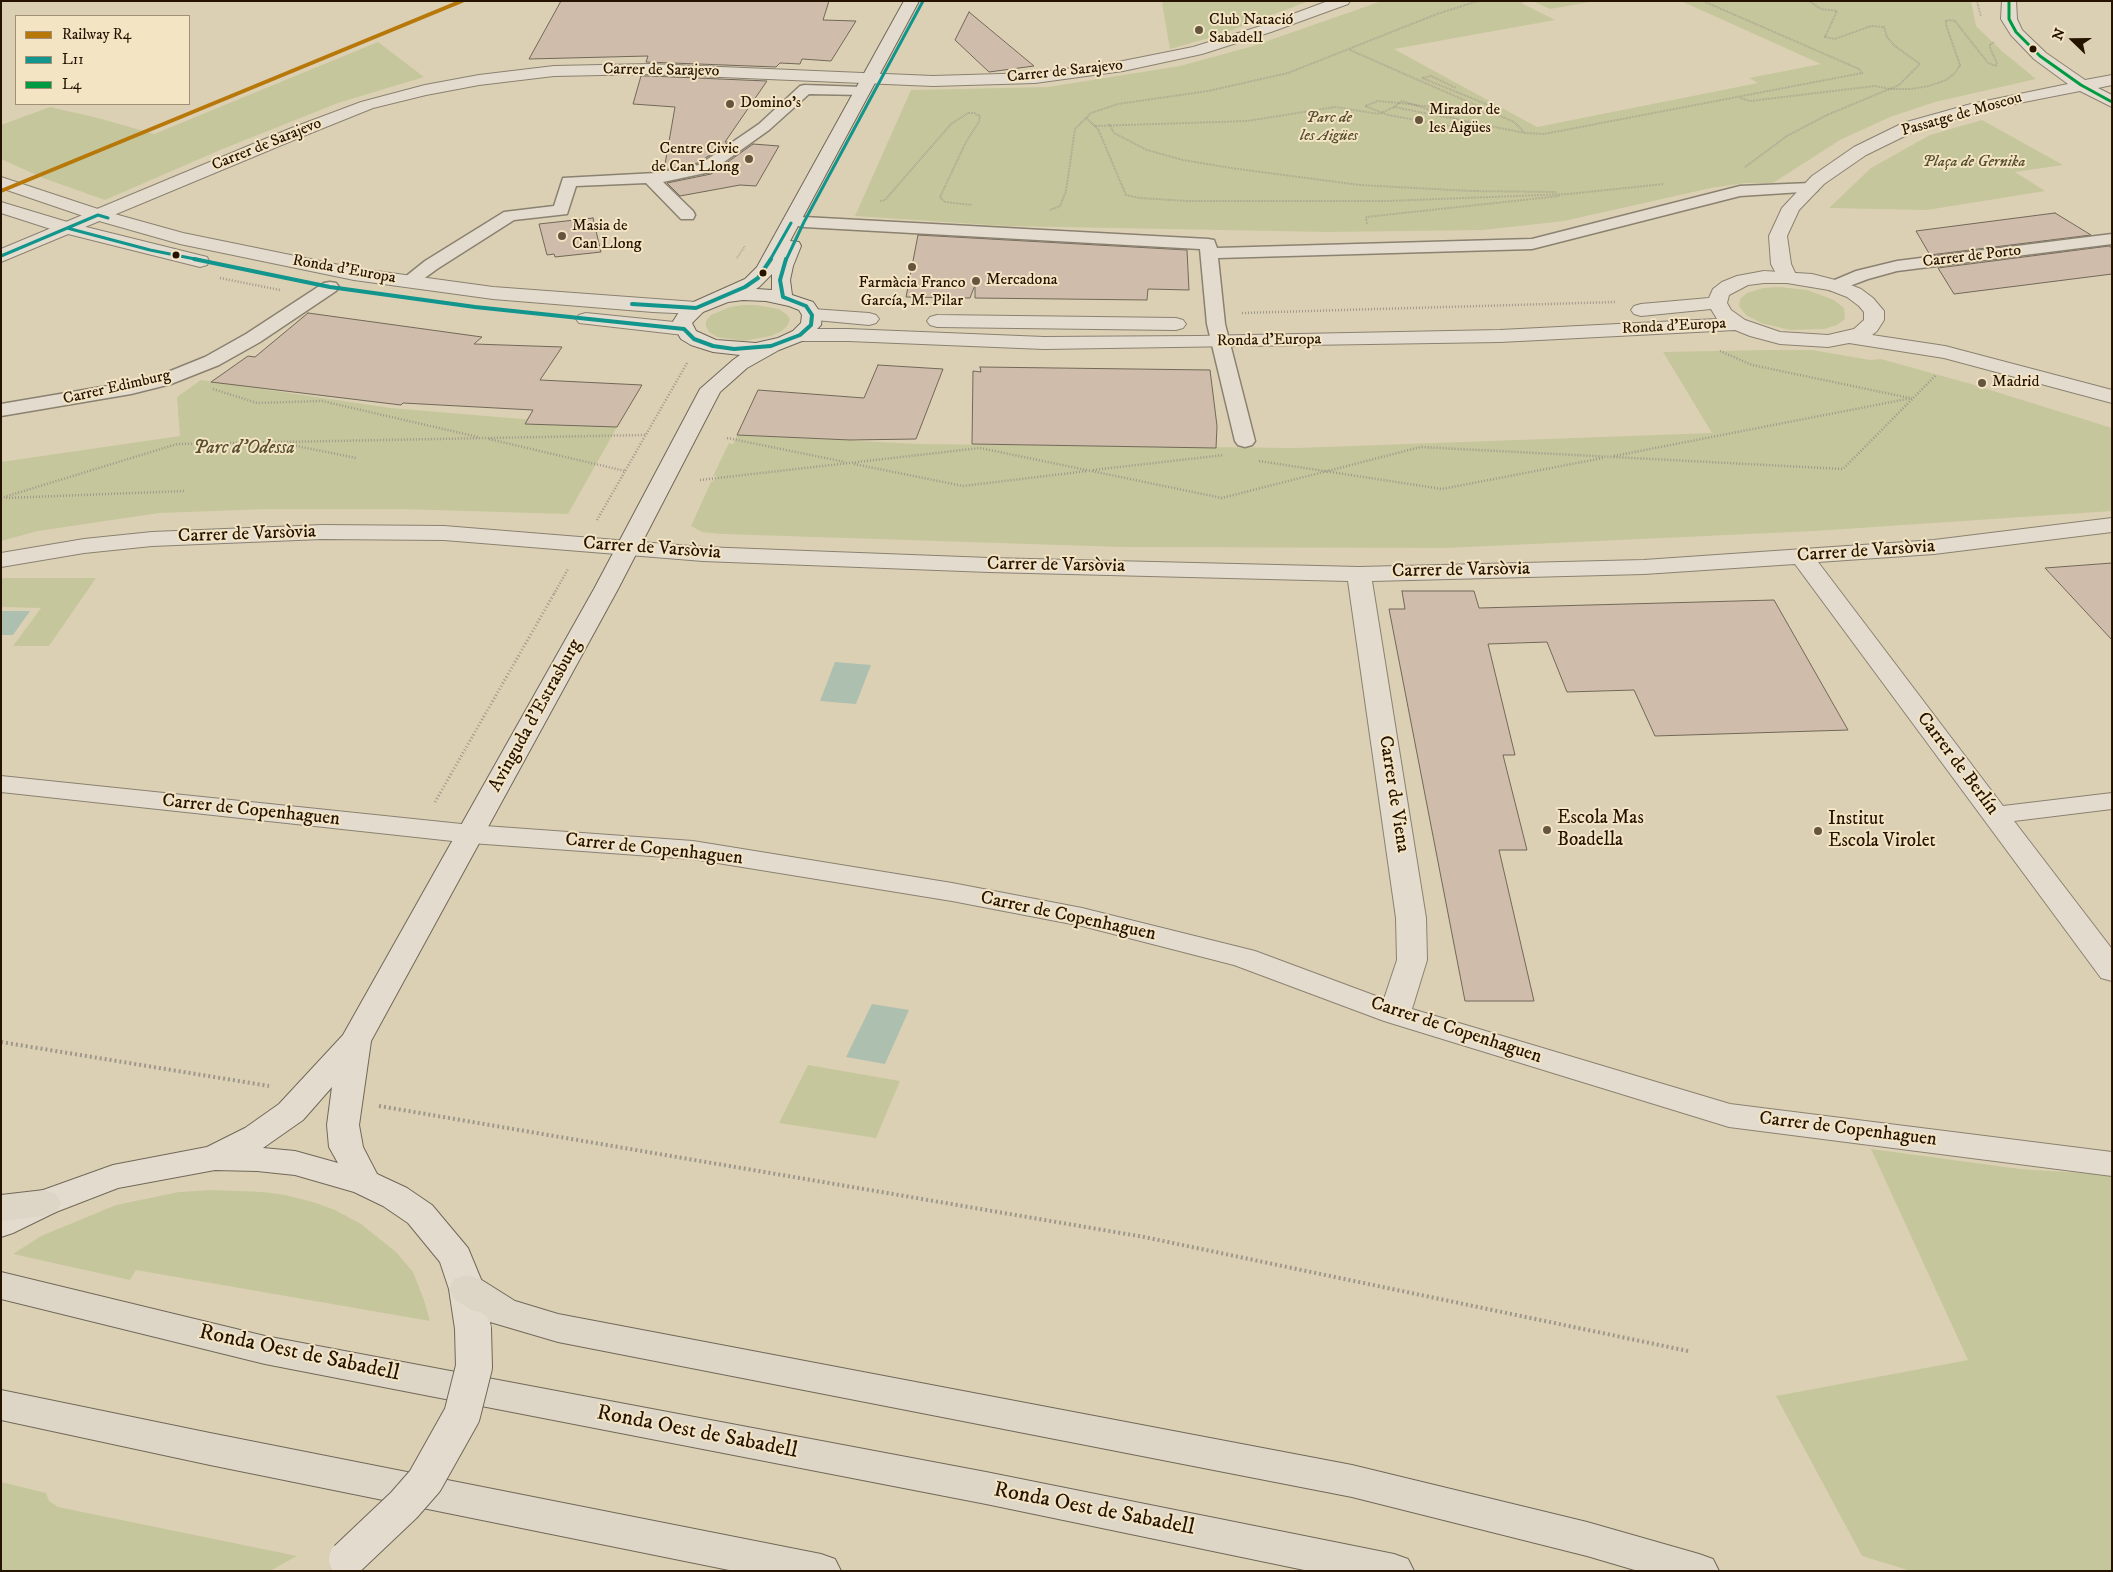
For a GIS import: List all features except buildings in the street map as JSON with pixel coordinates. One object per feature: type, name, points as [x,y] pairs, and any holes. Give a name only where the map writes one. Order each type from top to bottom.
[{"type":"highway","points":[[1,1208],[44,1203]]},
{"type":"highway","name":"Ronda Oest de Sabadell","points":[[1,1285],[264,1350],[986,1488],[1394,1571]]},
{"type":"highway","points":[[467,1290],[503,1312],[558,1328],[1352,1480],[1587,1539],[1699,1571]]},
{"type":"highway","points":[[1,1405],[219,1451],[821,1571]]},
{"type":"street","points":[[783,297],[780,280],[783,266],[872,83],[881,58],[912,1]]},
{"type":"street","points":[[771,346],[696,350],[682,323],[686,316],[696,308],[752,283],[765,270],[872,83],[923,1]]},
{"type":"street","name":"Carrer de Sarajevo","points":[[1,256],[295,133],[367,105],[425,90],[479,80],[554,71],[650,69],[872,83],[1035,78],[1163,59],[1231,41],[1343,1]]},
{"type":"street","points":[[2009,1],[2010,19],[2016,32],[2040,56],[2081,85],[2112,102]]},
{"type":"street","name":"Passatge de Moscou","points":[[1787,277],[1780,264],[1778,236],[1792,208],[1810,188],[1860,150],[1909,127],[1971,109],[2112,80]]},
{"type":"street","points":[[409,281],[510,216],[561,210],[569,181],[650,178],[704,169],[764,127],[805,89],[872,83]]},
{"type":"street","points":[[650,178],[688,215]]},
{"type":"street","name":"Ronda d'Europa","points":[[1,182],[98,215],[180,238],[354,274],[493,292],[696,308]]},
{"type":"street","points":[[1209,253],[1532,244],[1740,191],[1810,188]]},
{"type":"street","name":"Ronda d'Europa","points":[[1,207],[67,228],[150,250],[330,287],[475,307],[684,329]]},
{"type":"street","points":[[804,222],[1208,244],[1217,326],[1245,440]]},
{"type":"street","name":"Carrer de Porto","points":[[1836,286],[1862,275],[1897,266],[2112,239]]},
{"type":"street","name":"Ronda d'Europa","points":[[1764,277],[1787,277],[1812,280],[1854,293],[1874,311],[1874,320],[1866,330],[1849,337],[1828,341],[1796,340],[1757,332],[1738,324],[1724,314],[1717,303],[1720,294],[1736,283],[1764,277]]},
{"type":"street","name":"Carrer Edimburg","points":[[1,410],[131,388],[180,373],[220,356],[330,287]]},
{"type":"street","points":[[724,297],[755,294],[783,297],[806,306],[812,315],[811,325],[800,336]]},
{"type":"street","name":"Ronda d'Europa","points":[[771,346],[800,336],[848,335],[1044,344],[1217,326],[1493,318],[1674,309],[1717,303]]},
{"type":"street","name":"Ronda d'Europa","points":[[812,315],[898,320],[1217,326],[1500,336],[1738,324]]},
{"type":"street","name":"Ronda d'Europa","points":[[1874,320],[1945,352]]},
{"type":"street","name":"Ronda d'Europa","points":[[1849,337],[1945,352],[2112,397]]},
{"type":"street","name":"Avinguda d'Estrasburg","points":[[215,1158],[270,1127],[291,1112],[355,1041],[471,834],[627,548],[710,389],[740,364],[771,346]]},
{"type":"street","name":"Avinguda d'Estrasburg","points":[[696,350],[710,361],[710,389]]},
{"type":"street","name":"Carrer de Varsòvia","points":[[1,560],[84,546],[142,540],[313,532],[444,533],[702,554],[989,565],[1359,574],[1644,567],[1934,547],[2112,525]]},
{"type":"street","name":"Carrer de Berlín","points":[[1801,556],[2112,971]]},
{"type":"street","name":"Carrer de Viena","points":[[1359,574],[1411,918],[1412,960],[1395,1014]]},
{"type":"street","name":"Carrer de Copenhaguen","points":[[1,784],[471,834],[693,850],[952,892],[1073,915],[1244,958],[1395,1014],[1729,1115],[2112,1164]]},
{"type":"street","points":[[1995,815],[2112,801]]},
{"type":"street","name":"Avinguda d'Estrasburg","points":[[355,1041],[343,1125],[346,1147],[365,1183]]},
{"type":"street","points":[[1,1224],[44,1203],[113,1177],[215,1158],[257,1159],[295,1163],[365,1183],[395,1197],[420,1214],[456,1257],[467,1290],[473,1329],[474,1367],[462,1415],[424,1481],[404,1505],[340,1565]]},
{"type":"path","points":[[1049,211],[1060,206],[1066,192],[1075,129],[1091,113],[1118,104],[1208,91],[1288,73],[1437,14],[1478,1]]},
{"type":"path","points":[[1394,107],[1525,133],[1544,134],[1862,74],[1860,69],[1703,1]]},
{"type":"path","points":[[1743,168],[1787,136],[1828,115],[1890,89],[1914,72],[1920,64],[1895,46],[1887,37],[1884,27],[1871,26],[1836,39],[1825,37],[1837,11],[1821,9],[1809,1]]},
{"type":"path","points":[[1740,98],[1750,101],[1875,86],[1890,89],[1929,86],[1946,80],[1955,73],[1960,65],[1946,21],[1955,22],[1988,64],[1996,66],[1997,63],[1990,44],[1998,41]]},
{"type":"path","points":[[1349,50],[1514,122],[1525,133]]},
{"type":"path","points":[[1094,126],[1248,120],[1335,107],[1379,114],[1394,107],[1402,101],[1411,104],[1419,107],[1479,126],[1476,129],[1388,115],[1365,106],[1378,101],[1398,104],[1407,104],[1417,106],[1484,113],[1496,111],[1491,106],[1422,78],[1431,76],[1456,88],[1444,91]]},
{"type":"path","points":[[877,201],[885,200],[951,124],[968,113],[974,113],[980,116],[979,122],[966,142],[940,197],[945,202],[979,206]]},
{"type":"path","points":[[1086,118],[1098,129],[1126,195],[1140,198],[1186,201],[1388,201],[1578,193]]},
{"type":"path","points":[[1109,124],[1114,132],[1147,150],[1183,160],[1300,179],[1360,185],[1462,191],[1578,193]]},
{"type":"path","points":[[1367,224],[1366,217],[1671,183]]},
{"type":"path","points":[[1217,326],[1496,308],[1624,302]]},
{"type":"path","points":[[419,828],[645,435],[696,350]]},
{"type":"path","points":[[1718,350],[1752,365],[1913,398]]},
{"type":"path","points":[[180,373],[212,388],[257,403],[322,401],[625,471]]},
{"type":"path","points":[[700,480],[980,448],[1222,498],[1421,447],[1843,469],[1938,373]]},
{"type":"path","points":[[1251,460],[1442,489],[1913,398]]},
{"type":"path","points":[[1,498],[177,444],[645,435]]},
{"type":"path","points":[[728,438],[963,486],[1223,455],[1232,457]]},
{"type":"path","points":[[280,442],[356,458]]},
{"type":"path","points":[[1,498],[185,491]]},
{"type":"path","points":[[1,1042],[309,1093]]},
{"type":"path","points":[[347,1100],[1144,1237],[1688,1351]]},
{"type":"green space","name":"Club Natació Sabadell","points":[[1165,1],[1309,1],[1216,36],[1170,49],[1162,3]]},
{"type":"green space","name":"Parc de les Aigües","points":[[1382,1],[1531,1],[1521,3],[1555,20],[1394,49],[1537,127],[1758,83],[1749,78],[1821,64],[1681,1],[1971,1],[1976,26],[2003,52],[2036,79],[1935,102],[1890,117],[1840,140],[1773,183],[1745,183],[1711,188],[1564,221],[1483,230],[1329,232],[1005,226],[855,216],[911,90],[1048,87],[1180,66],[1253,46]]},
{"type":"green space","points":[[1533,1],[1596,1],[1550,9]]},
{"type":"green space","points":[[378,42],[424,77],[338,103],[220,150],[105,200],[43,178],[1,159],[1,125],[50,107],[154,134]]},
{"type":"green space","name":"Plaça de Gernika","points":[[1982,120],[2063,165],[2015,172],[2045,191],[1927,210],[1829,208],[1871,168],[1930,135]]},
{"type":"green space","points":[[1779,287],[1807,290],[1834,300],[1844,308],[1845,319],[1837,325],[1824,329],[1790,330],[1761,323],[1746,315],[1739,306],[1740,299],[1747,293],[1763,288]]},
{"type":"green space","points":[[743,305],[779,309],[790,319],[788,325],[782,331],[771,336],[743,341],[717,337],[709,332],[706,321],[711,315],[730,307]]},
{"type":"green space","points":[[1812,350],[1870,360],[1881,359],[1971,384],[2112,428],[2112,511],[1814,531],[1446,548],[1122,547],[723,534],[702,532],[691,526],[711,482],[714,481],[711,481],[715,480],[717,476],[713,476],[729,443],[733,444],[737,435],[919,444],[1296,448],[1712,433],[1663,352]]},
{"type":"green space","name":"Parc d'Odessa","points":[[201,380],[391,408],[617,427],[568,514],[400,509],[267,509],[159,513],[38,531],[1,541],[1,462],[180,436],[177,397]]},
{"type":"green space","points":[[1,578],[96,578],[49,646],[13,646],[41,608],[1,607]]},
{"type":"green space","points":[[808,1065],[900,1081],[876,1138],[779,1123]]},
{"type":"green space","points":[[1871,1149],[2020,1169],[2112,1175],[2112,1571],[1911,1571],[1862,1556],[1776,1396],[1968,1360]]},
{"type":"green space","points":[[212,1190],[285,1195],[335,1210],[361,1224],[396,1252],[413,1272],[430,1321],[136,1270],[130,1280],[13,1254],[41,1236],[116,1205],[179,1192]]},
{"type":"green space","points":[[1,1482],[46,1493],[49,1501],[58,1507],[297,1556],[270,1571],[1,1571]]},
{"type":"shaded area","points":[[1,611],[30,611],[13,635],[1,635]]},
{"type":"shaded area","points":[[835,662],[871,665],[856,704],[820,701]]},
{"type":"shaded area","points":[[872,1004],[909,1010],[885,1064],[846,1057]]},
{"type":"rail line","name":"R4","points":[[1,191],[462,1]]},
{"type":"transit line","name":"L11","points":[[67,228],[150,250],[330,287],[475,307],[684,329],[694,339],[713,346],[734,349],[771,346],[800,335],[811,325],[812,315],[806,306],[783,297],[780,280],[783,266],[804,222],[923,1]]},
{"type":"transit line","name":"L4","points":[[2009,1],[2009,19],[2016,32],[2040,56],[2081,85],[2112,102]]},
{"type":"transit line","name":"L11","points":[[1,256],[98,215],[108,218]]},
{"type":"transit line","name":"L11","points":[[632,304],[696,308],[745,287],[758,278],[765,270],[791,223]]},
{"type":"place","name":"Club Natació Sabadell","points":[[1199,30]]},
{"type":"place","name":"Domino's","points":[[730,104]]},
{"type":"place","name":"Mirador de les Aigües","points":[[1419,120]]},
{"type":"place","name":"Centre Civic de Can Llong","points":[[749,159]]},
{"type":"place","name":"Masia de Can Llong","points":[[562,236]]},
{"type":"place","name":"Farmàcia Franco García, M. Pilar","points":[[912,267]]},
{"type":"place","name":"Mercadona","points":[[976,281]]},
{"type":"place","name":"Madrid","points":[[1982,383]]},
{"type":"place","name":"Escola Mas Boadella","points":[[1547,830]]},
{"type":"place","name":"Institut Escola Virolet","points":[[1818,831]]}]
